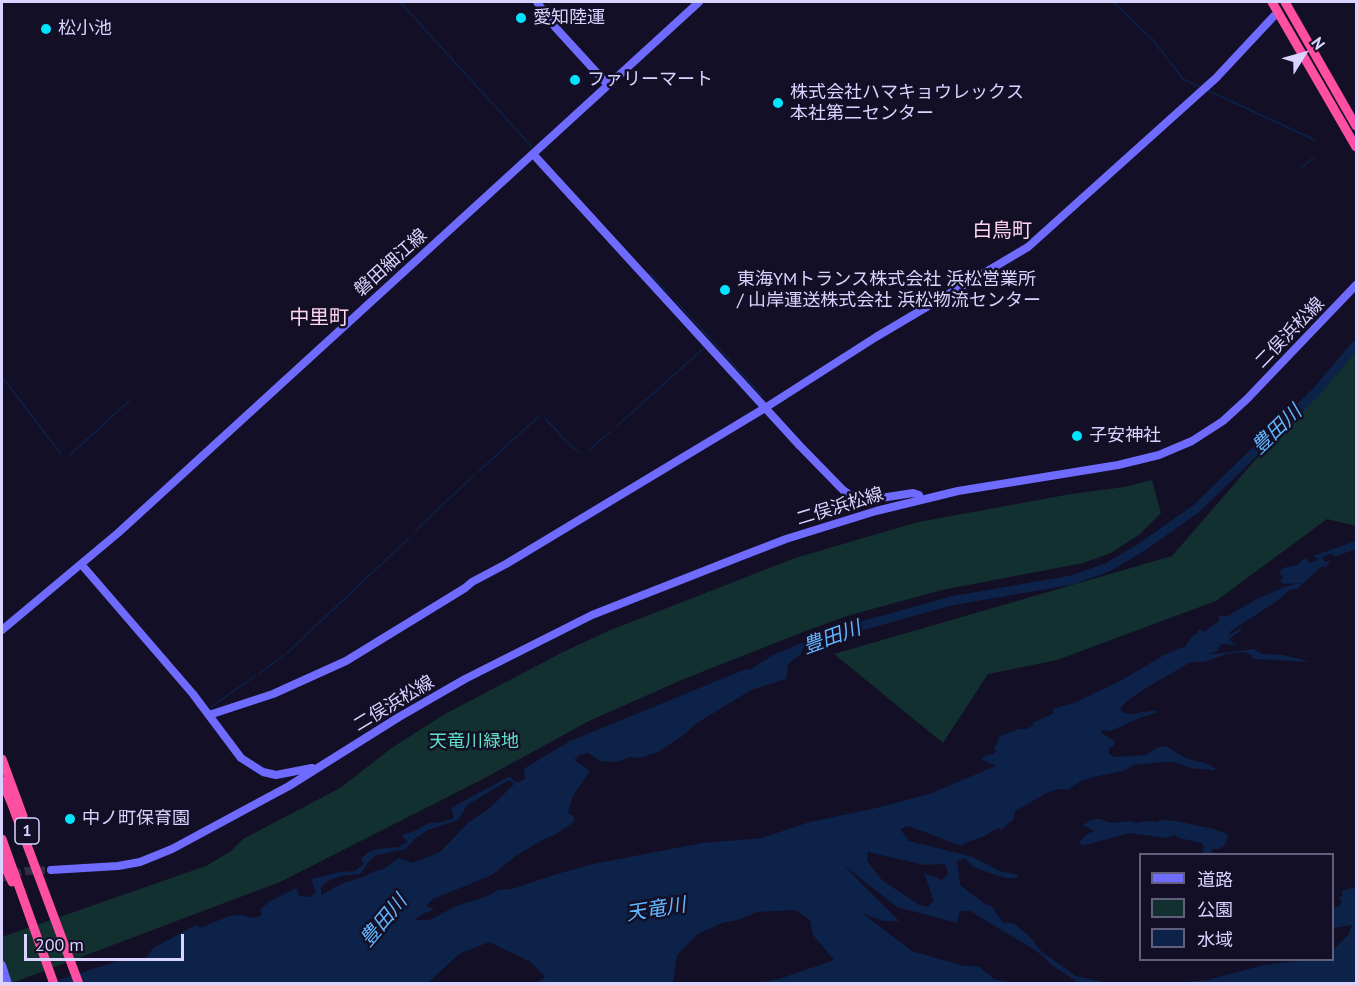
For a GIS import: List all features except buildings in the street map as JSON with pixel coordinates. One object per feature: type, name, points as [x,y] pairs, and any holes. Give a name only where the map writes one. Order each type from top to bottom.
[{"type":"highway","points":[[1272,2],[1356,147]]},
{"type":"highway","points":[[1285,2],[1356,126]]},
{"type":"highway","name":"1","points":[[2,759],[15,791],[50,905]]},
{"type":"highway","name":"1","points":[[2,781],[79,984]]},
{"type":"highway","name":"1","points":[[2,839],[54,984]]},
{"type":"highway","name":"1","points":[[2,860],[26,908]]},
{"type":"main road","points":[[537,2],[555,27],[608,85]]},
{"type":"main road","name":"磐田細江線","points":[[2,630],[124,527],[699,2]]},
{"type":"main road","points":[[209,715],[283,690],[346,661],[472,582],[506,564],[765,408],[876,337],[1028,247],[1205,88],[1274,16]]},
{"type":"main road","points":[[533,154],[831,478],[853,497],[868,500],[913,493],[918,495],[920,500]]},
{"type":"main road","name":"二俣浜松線","points":[[51,870],[118,866],[140,862],[172,849],[289,786],[465,679],[592,615],[786,539],[920,500],[968,489],[1118,465],[1159,455],[1191,441],[1223,421],[1247,399],[1356,285]]},
{"type":"main road","name":"二俣浜松線","points":[[81,564],[209,715],[241,758],[262,772],[276,775],[317,767]]},
{"type":"main road","points":[[2,965],[8,984]]},
{"type":"green space","points":[[1356,347],[1356,526],[1327,519],[1216,601],[1057,660],[988,674],[943,743],[834,654],[1172,556]]},
{"type":"green space","name":"天竜川緑地","points":[[1152,480],[1161,513],[1140,534],[1111,553],[1083,563],[942,590],[850,615],[803,632],[684,679],[589,721],[483,779],[280,882],[12,983],[2,983],[2,937],[206,866],[231,851],[243,839],[340,788],[393,747],[445,714],[608,631],[795,558],[918,522],[1071,494],[1124,487]]},
{"type":"water","name":"天竜川","points":[[1353,542],[1356,543],[1356,549],[1334,557],[1333,554],[1328,554],[1322,558],[1325,562],[1331,561],[1326,567],[1321,567],[1297,589],[1290,590],[1231,631],[1228,636],[1242,627],[1240,629],[1242,630],[1230,640],[1237,645],[1221,644],[1217,651],[1206,655],[1254,649],[1262,654],[1284,655],[1311,662],[1254,659],[1245,652],[1227,654],[1204,662],[1191,662],[1144,689],[1120,709],[1130,714],[1157,710],[1156,713],[1111,731],[1101,730],[1101,733],[1115,741],[1114,745],[1109,748],[1109,754],[1115,757],[1146,755],[1156,748],[1166,746],[1185,758],[1208,764],[1216,769],[1214,771],[1164,762],[1134,765],[1123,771],[1093,777],[1081,781],[1068,790],[1058,789],[1047,793],[1015,811],[1014,819],[1001,830],[999,828],[994,830],[961,846],[909,826],[900,829],[909,841],[973,857],[1000,871],[1019,875],[1016,878],[1006,878],[995,875],[973,867],[965,858],[956,862],[960,885],[991,906],[1003,922],[1015,924],[1042,952],[1076,976],[1107,983],[1079,983],[1053,966],[1038,952],[970,911],[960,911],[957,923],[897,907],[842,864],[899,921],[883,921],[862,913],[912,951],[964,966],[978,966],[996,980],[1014,983],[754,983],[779,979],[834,960],[813,935],[810,920],[795,910],[757,912],[738,920],[722,923],[698,934],[677,955],[673,983],[537,983],[545,977],[531,962],[489,942],[459,954],[428,983],[56,984],[61,979],[127,958],[145,960],[153,948],[196,925],[200,928],[229,916],[241,915],[254,918],[262,915],[260,909],[270,901],[296,888],[300,896],[309,897],[316,892],[311,879],[355,871],[364,864],[361,859],[367,853],[377,849],[399,847],[407,842],[402,835],[429,823],[454,818],[451,808],[506,778],[511,777],[514,782],[525,779],[524,769],[570,741],[746,669],[749,670],[773,655],[799,644],[863,624],[865,626],[803,648],[801,654],[788,664],[786,679],[751,690],[697,723],[658,752],[617,762],[600,761],[588,753],[579,755],[574,760],[590,771],[573,796],[568,813],[574,816],[574,822],[517,855],[492,875],[433,899],[426,906],[435,909],[420,915],[415,920],[430,920],[456,906],[488,896],[498,890],[512,889],[593,864],[702,843],[762,838],[810,822],[929,794],[996,766],[981,759],[986,755],[994,754],[996,751],[994,748],[1000,736],[1019,729],[1027,729],[1034,725],[1032,723],[1054,713],[1052,710],[1074,703],[1122,680],[1164,655],[1185,647],[1193,635],[1198,633],[1197,629],[1204,632],[1219,621],[1219,616],[1227,616],[1257,599],[1284,587],[1300,583],[1280,582],[1284,576],[1279,574],[1283,568],[1297,565],[1306,557],[1309,563],[1317,560],[1313,556]],"holes":[[[509,780],[514,784],[490,808],[469,822],[440,852],[412,863],[399,858],[383,869],[343,883],[321,895],[321,887],[328,881],[341,876],[360,874],[369,861],[377,855],[405,849],[428,830],[458,820],[467,805]],[[868,852],[924,865],[945,864],[948,874],[942,880],[924,873],[934,901],[927,907],[918,904],[882,880],[867,861]]]},
{"type":"water","points":[[1093,819],[1111,823],[1176,821],[1214,829],[1229,835],[1224,846],[1212,849],[1211,853],[1202,853],[1204,848],[1202,843],[1175,835],[1167,838],[1129,833],[1082,846],[1079,842],[1095,831],[1083,825]]},
{"type":"water","points":[[1356,887],[1356,983],[1173,983],[1207,980],[1264,965],[1298,961],[1334,961],[1334,949],[1349,934],[1352,925],[1334,928],[1334,908],[1340,906],[1342,901],[1339,899],[1343,894],[1341,891]]},
{"type":"waterway","points":[[400,2],[531,146]]},
{"type":"waterway","points":[[1113,2],[1152,39],[1183,79],[1203,88]]},
{"type":"waterway","points":[[1207,90],[1315,140]]},
{"type":"waterway","points":[[1301,168],[1314,157]]},
{"type":"waterway","points":[[649,275],[669,294]]},
{"type":"waterway","points":[[676,301],[762,396]]},
{"type":"waterway","name":"豊田川","points":[[854,628],[951,601],[1072,580],[1108,567],[1142,547],[1197,508],[1316,392],[1356,345]]},
{"type":"waterway","points":[[617,426],[704,348]]},
{"type":"waterway","points":[[2,377],[61,454]]},
{"type":"waterway","points":[[70,455],[129,401]]},
{"type":"waterway","points":[[479,471],[539,416]]},
{"type":"waterway","points":[[545,418],[579,452]]},
{"type":"waterway","points":[[590,449],[610,432]]},
{"type":"waterway","points":[[415,531],[473,476]]},
{"type":"waterway","points":[[287,653],[409,538]]},
{"type":"waterway","points":[[259,674],[284,655]]},
{"type":"waterway","points":[[211,707],[255,676]]},
{"type":"tunnel","points":[[2,878],[25,871],[51,870]]},
{"type":"place","name":"愛知陸運","points":[[521,18]]},
{"type":"place","name":"松小池","points":[[46,29]]},
{"type":"place","name":"ファリーマート","points":[[575,80]]},
{"type":"place","name":"株式会社ハマキョウレックス 本社第二センター","points":[[778,103]]},
{"type":"place","name":"東海YMトランス株式会社 浜松営業所 / 山岸運送株式会社 浜松物流センター","points":[[725,290]]},
{"type":"place","name":"子安神社","points":[[1077,436]]},
{"type":"place","name":"中ノ町保育園","points":[[70,819]]},
{"type":"district","name":"白鳥町","points":[[1002,231]]},
{"type":"district","name":"中里町","points":[[319,318]]}]
